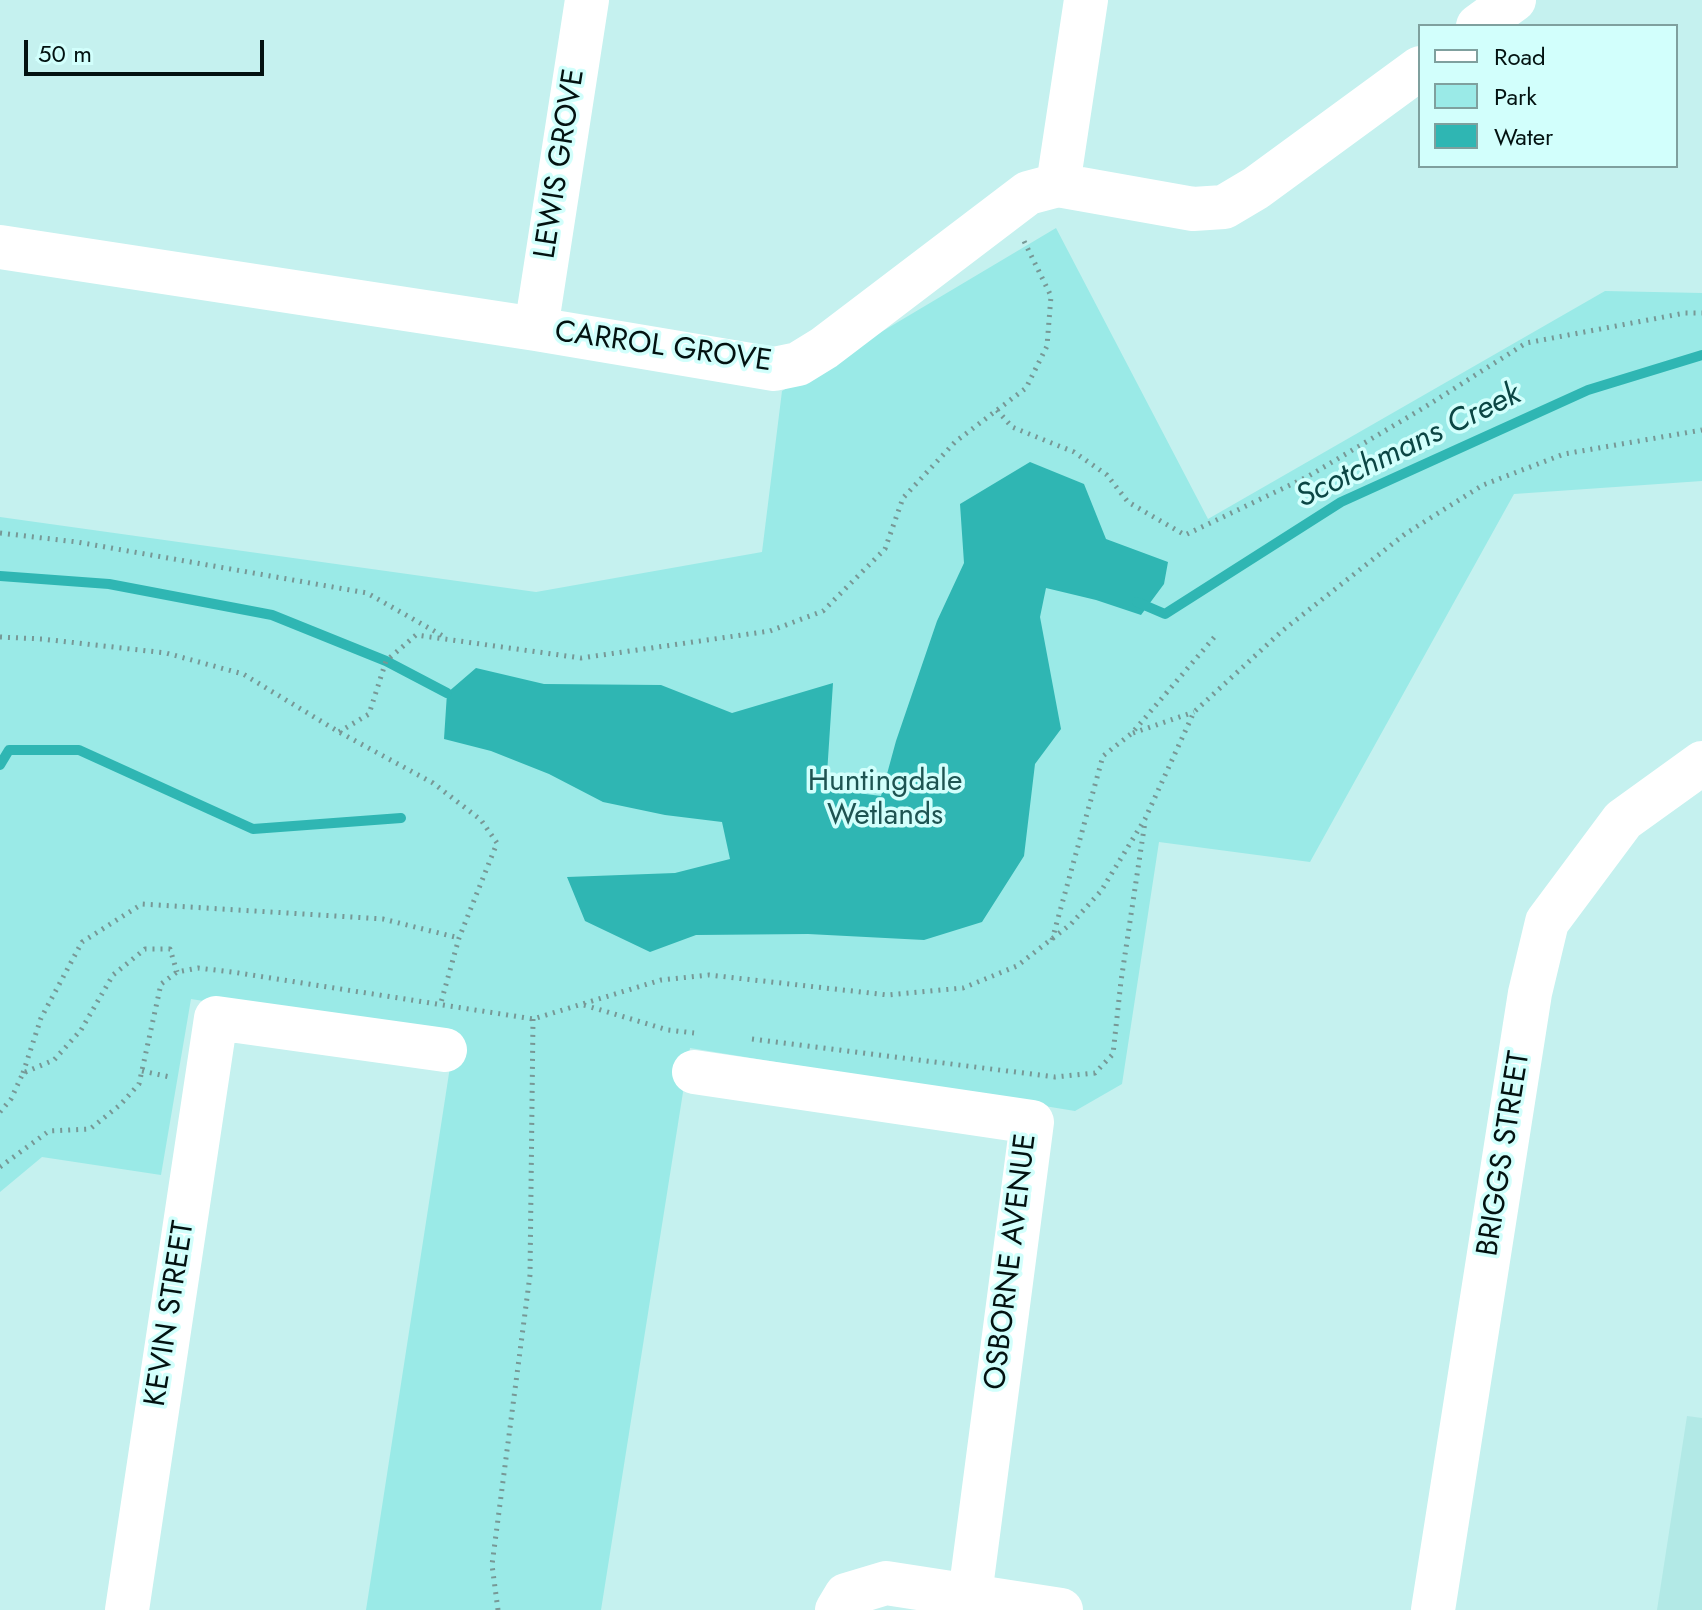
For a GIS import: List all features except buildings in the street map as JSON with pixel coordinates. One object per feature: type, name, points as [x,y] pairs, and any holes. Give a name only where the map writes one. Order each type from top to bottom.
[{"type":"street","name":"LEWIS GROVE","points":[[536,329],[587,0]]},
{"type":"street","points":[[1058,185],[1086,0]]},
{"type":"street","points":[[1481,24],[1514,0]]},
{"type":"street","name":"CARROL GROVE","points":[[0,247],[536,329],[774,369],[798,364],[824,348],[1028,193],[1058,185],[1193,209],[1224,207],[1256,188],[1418,69]]},
{"type":"street","name":"BRIGGS STREET","points":[[1433,1610],[1530,993],[1547,922],[1623,820],[1702,763]]},
{"type":"street","name":"KEVIN STREET","points":[[127,1610],[216,1018],[445,1050]]},
{"type":"street","name":"OSBORNE AVENUE","points":[[697,1053],[1032,1122],[970,1595]]},
{"type":"street","points":[[842,1603],[886,1583],[1061,1610]]},
{"type":"path","points":[[339,732],[369,714],[386,661],[416,635],[581,658],[770,631],[823,611],[885,549],[903,498],[955,442],[1026,388],[1047,346],[1051,296],[1018,228],[1002,211]]},
{"type":"path","points":[[997,410],[1012,427],[1074,452],[1107,475],[1128,502],[1185,535],[1307,477],[1526,343],[1685,313],[1702,313]]},
{"type":"path","points":[[0,1167],[49,1131],[90,1129],[120,1105],[139,1084],[161,984],[177,972],[198,968],[232,972],[533,1019],[661,980],[709,975],[888,995],[963,988],[1017,966],[1052,941],[1101,891],[1145,819],[1194,712],[1282,631],[1405,534],[1483,485],[1564,454],[1702,430]]},
{"type":"path","points":[[0,533],[77,542],[367,593],[447,638]]},
{"type":"path","points":[[1052,941],[1103,756],[1132,733],[1217,634]]},
{"type":"path","points":[[0,637],[166,653],[243,674],[339,732],[433,783],[481,820],[497,843],[459,938],[440,1006]]},
{"type":"path","points":[[1132,733],[1194,712]]},
{"type":"path","points":[[747,1039],[1055,1077],[1095,1073],[1113,1054],[1145,819]]},
{"type":"path","points":[[0,1112],[11,1099],[41,1018],[82,942],[142,904],[383,919],[459,938]]},
{"type":"path","points":[[23,1073],[54,1060],[81,1030],[113,975],[145,949],[170,949],[177,972]]},
{"type":"path","points":[[583,1005],[668,1030],[697,1053]]},
{"type":"path","points":[[498,1610],[492,1565],[530,1275],[533,1019]]},
{"type":"shaded area","points":[[1687,1416],[1702,1418],[1702,1610],[1657,1610]]},
{"type":"green space","name":"Huntingdale Wetlands","points":[[1056,228],[1208,519],[1605,291],[1702,293],[1702,481],[1514,494],[1310,862],[1159,842],[1122,1084],[1075,1111],[690,1048],[601,1610],[366,1610],[454,1041],[191,999],[161,1175],[42,1157],[0,1192],[0,517],[536,592],[762,552],[782,391]]},
{"type":"water","points":[[1030,462],[1084,484],[1106,539],[1168,562],[1164,584],[1141,615],[1046,588],[1040,617],[1061,729],[1035,764],[1024,856],[982,922],[924,940],[808,934],[696,935],[650,952],[585,921],[567,877],[675,873],[730,859],[722,822],[665,815],[603,802],[549,774],[491,751],[444,739],[447,693],[476,668],[544,684],[661,685],[732,713],[833,683],[826,789],[881,796],[896,741],[937,621],[964,563],[960,504]]},
{"type":"waterway","name":"Scotchmans Creek","points":[[1137,602],[1165,614],[1341,502],[1588,390],[1702,355]]},
{"type":"waterway","points":[[0,576],[109,584],[272,615],[386,661],[447,693]]},
{"type":"waterway","points":[[0,765],[9,750],[79,750],[253,829],[401,818]]}]
